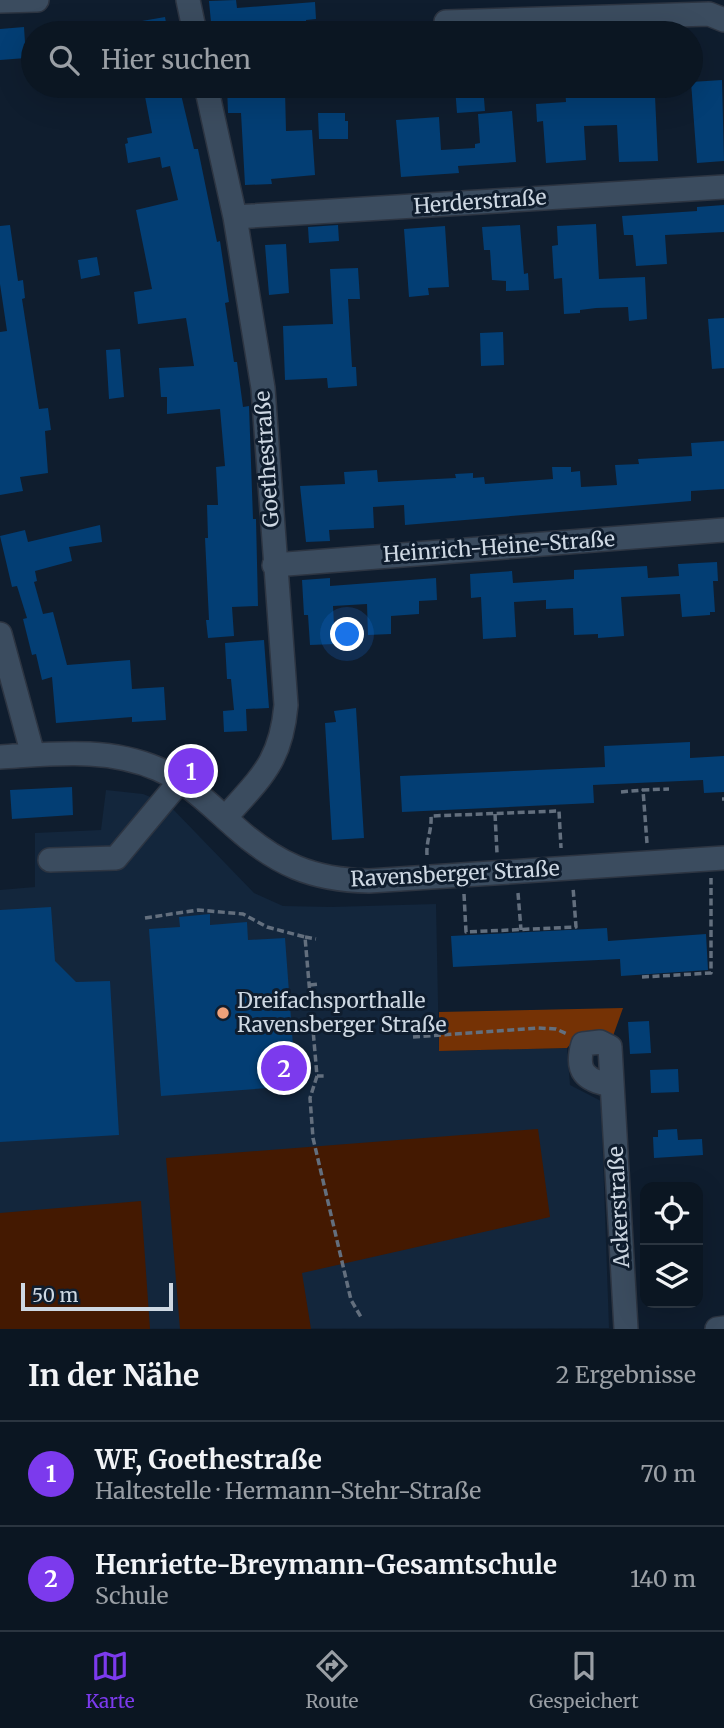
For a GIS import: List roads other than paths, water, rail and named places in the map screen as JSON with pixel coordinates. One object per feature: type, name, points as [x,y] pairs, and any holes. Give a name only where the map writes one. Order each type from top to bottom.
[{"type":"street","points":[[0,1],[37,0]]},
{"type":"street","points":[[188,0],[192,21]]},
{"type":"street","points":[[479,21],[709,14],[724,20]]},
{"type":"street","name":"Goethestraße","points":[[209,98],[235,217],[263,388],[286,705],[282,741],[266,772],[217,811]]},
{"type":"street","name":"Herderstraße","points":[[235,217],[724,187]]},
{"type":"street","name":"Heinrich-Heine-Straße","points":[[274,565],[724,530]]},
{"type":"street","points":[[0,634],[33,755]]},
{"type":"street","name":"Ravensberger Straße","points":[[0,757],[82,754],[121,757],[156,768],[180,781],[260,846],[299,870],[344,880],[718,858]]},
{"type":"street","points":[[50,860],[116,858],[180,781]]},
{"type":"street","name":"Ackerstraße","points":[[583,1044],[600,1042],[610,1047],[626,1329]]},
{"type":"street","points":[[717,1329],[724,1328]]},
{"type":"place","name":"WF, Goethestraße","points":[[191,771]]},
{"type":"place","name":"Dreifachsporthalle Ravensberger Straße","points":[[223,1013]]},
{"type":"place","name":"Henriette-Breymann-Gesamtschule","points":[[284,1068]]}]
